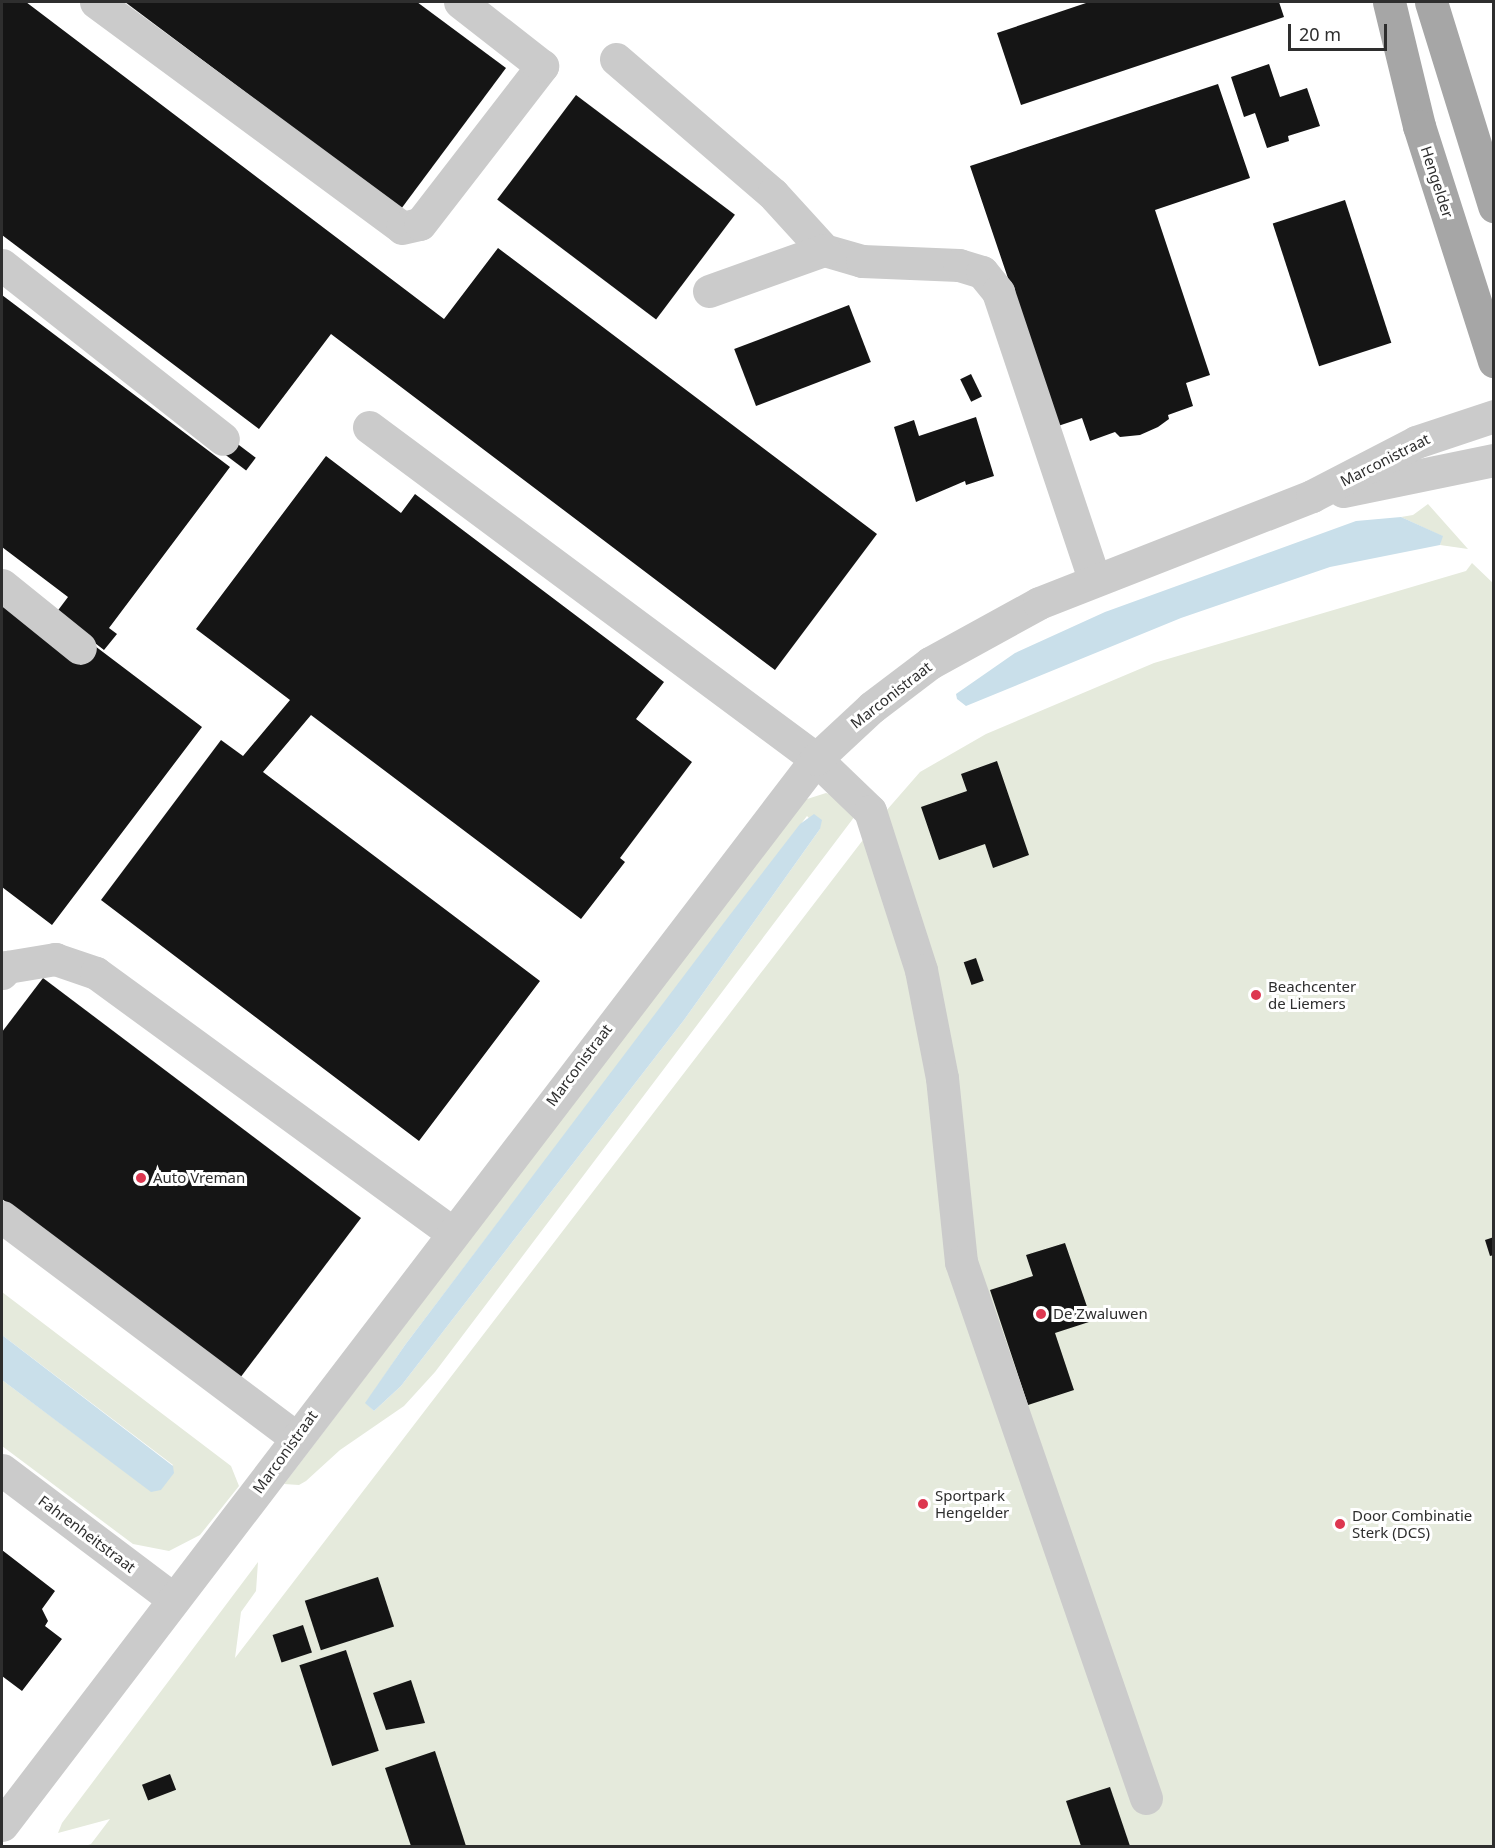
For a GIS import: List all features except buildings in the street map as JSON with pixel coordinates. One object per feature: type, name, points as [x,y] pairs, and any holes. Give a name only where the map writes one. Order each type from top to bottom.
[{"type":"main road","name":"Hengelder","points":[[1389,2],[1419,126],[1494,361]]},
{"type":"main road","points":[[1431,2],[1494,206]]},
{"type":"street","points":[[96,2],[402,228],[420,224],[542,66],[459,2]]},
{"type":"street","points":[[615,59],[773,194],[824,250],[862,261],[959,266],[982,272],[998,292],[1094,579]]},
{"type":"street","points":[[708,291],[824,250]]},
{"type":"street","points":[[2,265],[223,439]]},
{"type":"street","name":"Marconistraat","points":[[2,1825],[172,1598],[266,1481],[295,1437],[816,759],[872,707],[930,663],[1039,603],[1094,579],[1312,496],[1416,442],[1494,416]]},
{"type":"street","points":[[369,427],[816,759],[870,811],[878,828],[924,981],[942,1078],[961,1262],[1146,1798]]},
{"type":"street","name":"Marconistraat","points":[[1312,496],[1494,459]]},
{"type":"street","points":[[2,585],[80,648]]},
{"type":"street","points":[[2,974],[7,967],[56,959],[96,973],[452,1232]]},
{"type":"street","points":[[2,1217],[295,1437]]},
{"type":"street","name":"Fahrenheitstraat","points":[[2,1470],[172,1598]]},
{"type":"shaded area","points":[[1428,504],[1468,549],[1440,545],[1442,536],[1401,517],[1413,515]]},
{"type":"shaded area","name":"Sportpark Hengelder","points":[[1472,563],[1494,584],[1493,1846],[85,1846],[91,1844],[110,1819],[58,1833],[62,1823],[258,1562],[256,1591],[241,1612],[235,1658],[879,819],[920,772],[986,734],[1154,663],[1466,571]]},
{"type":"shaded area","points":[[826,793],[844,799],[858,812],[435,1372],[404,1406],[340,1450],[306,1481],[299,1485],[284,1484],[804,800]],"holes":[[[807,816],[820,829],[684,1020],[401,1386],[374,1411],[366,1403],[405,1345]]]},
{"type":"shaded area","points":[[2,1292],[231,1466],[239,1486],[200,1535],[169,1551],[133,1544],[2,1446],[2,1380],[151,1491],[173,1465],[2,1335]]},
{"type":"water","points":[[1401,517],[1443,536],[1440,545],[1330,567],[1181,618],[966,706],[957,699],[956,694],[1015,653],[1105,612],[1356,521]]},
{"type":"water","points":[[814,814],[822,820],[820,829],[684,1020],[401,1386],[374,1411],[365,1403],[405,1345],[729,916],[800,824]]},
{"type":"water","points":[[2,1335],[173,1466],[174,1473],[161,1490],[151,1492],[2,1380]]},
{"type":"place","name":"Beachcenter de Liemers","points":[[1256,995]]},
{"type":"place","name":"Auto Vreman","points":[[141,1178]]},
{"type":"place","name":"De Zwaluwen","points":[[1041,1314]]},
{"type":"place","name":"Sportpark Hengelder","points":[[923,1504]]},
{"type":"place","name":"Door Combinatie Sterk (DCS)","points":[[1340,1524]]}]
